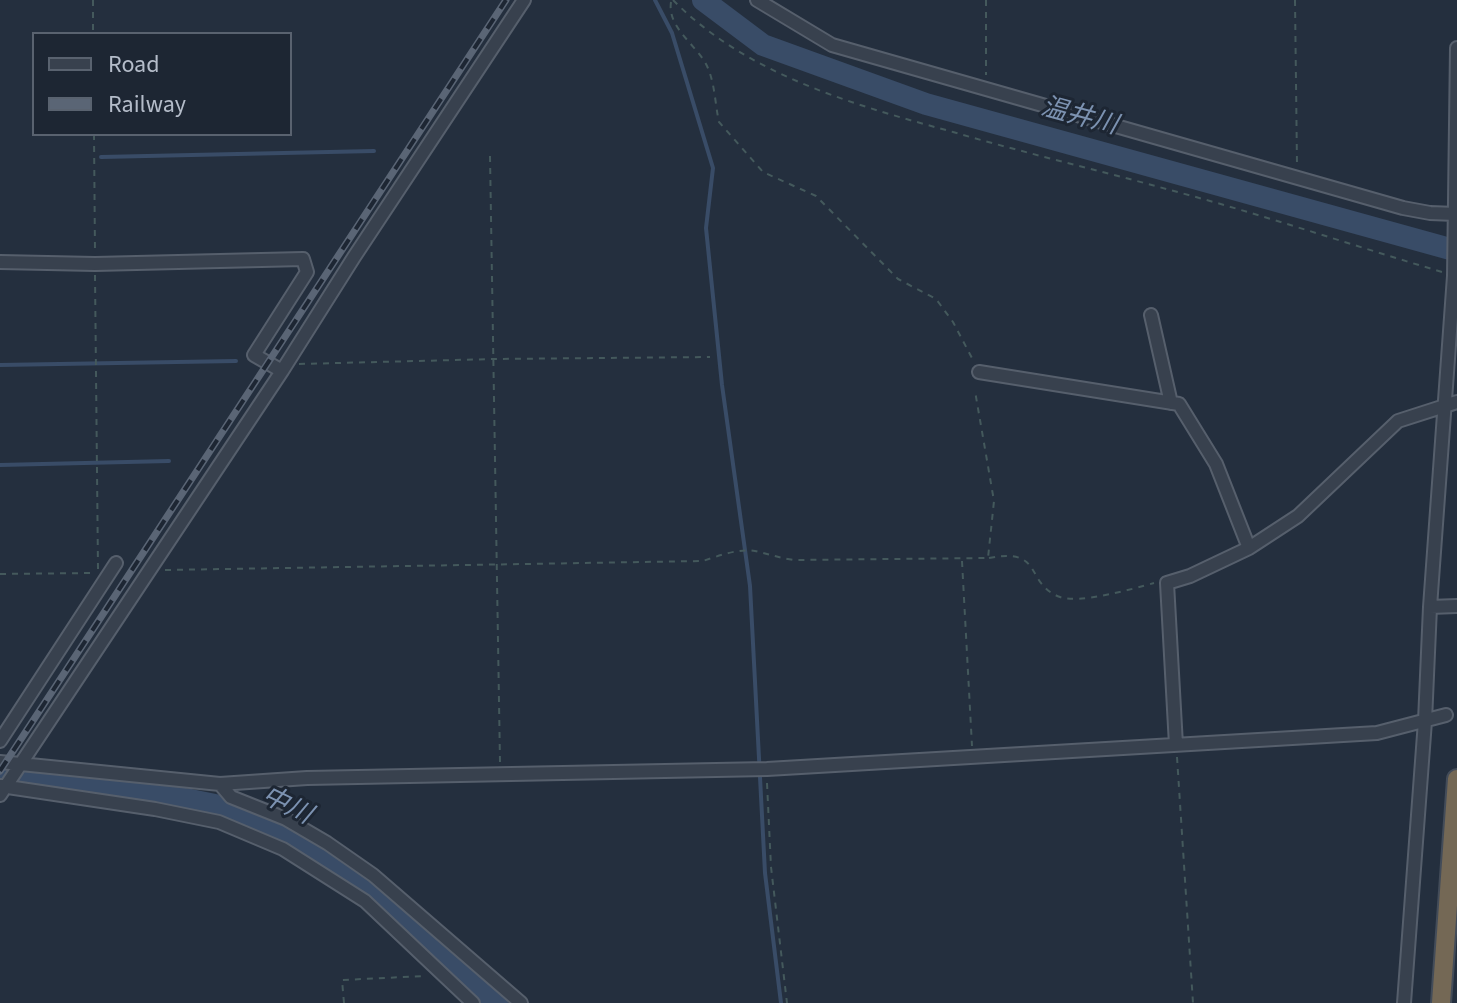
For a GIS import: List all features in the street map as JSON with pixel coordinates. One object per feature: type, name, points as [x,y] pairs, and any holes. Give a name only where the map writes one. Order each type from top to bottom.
[{"type":"highway","points":[[1441,1003],[1457,779]]},
{"type":"street","points":[[473,1003],[365,901],[283,849],[219,822],[155,809],[2,789],[284,368],[524,0]]},
{"type":"street","points":[[757,0],[832,45],[1296,178],[1430,213],[1456,223]]},
{"type":"street","points":[[1404,1003],[1454,274],[1457,48]]},
{"type":"street","points":[[0,262],[95,264],[303,259],[307,272],[254,355],[284,368]]},
{"type":"street","points":[[1151,315],[1171,403]]},
{"type":"street","points":[[979,372],[1179,404],[1216,464],[1249,548]]},
{"type":"street","points":[[1176,745],[1167,583],[1190,576],[1249,548],[1298,516],[1398,421],[1457,402]]},
{"type":"street","points":[[0,741],[116,563]]},
{"type":"street","points":[[1430,607],[1457,606]]},
{"type":"street","points":[[0,762],[220,784],[307,778],[761,769],[1377,733],[1446,715]]},
{"type":"street","points":[[220,784],[231,797],[286,819],[373,875],[521,1003]]},
{"type":"path","points":[[93,0],[93,32]]},
{"type":"path","points":[[979,372],[953,322],[936,299],[898,279],[816,196],[763,172],[723,127],[708,67],[676,23],[670,6],[672,0],[691,19],[739,53],[813,88],[907,119],[1172,190],[1454,274]]},
{"type":"path","points":[[986,0],[986,88]]},
{"type":"path","points":[[1295,0],[1296,178]]},
{"type":"path","points":[[0,574],[98,573],[94,136]]},
{"type":"path","points":[[490,156],[500,776]]},
{"type":"path","points":[[284,368],[495,359],[710,357]]},
{"type":"path","points":[[975,391],[994,501],[988,558]]},
{"type":"path","points":[[147,570],[703,561],[718,555],[749,551],[794,560],[962,560],[1011,554],[1023,557],[1050,592],[1062,599],[1092,597],[1162,581],[1167,583]]},
{"type":"path","points":[[962,560],[972,755]]},
{"type":"path","points":[[1176,745],[1193,1003]]},
{"type":"path","points":[[761,769],[787,1003]]},
{"type":"path","points":[[344,1003],[342,980],[442,975]]},
{"type":"waterway","points":[[655,0],[672,33],[713,168],[706,228],[722,385],[750,586],[765,873],[781,1003]]},
{"type":"waterway","name":"温井川","points":[[703,0],[763,45],[926,104],[1457,251]]},
{"type":"waterway","points":[[101,157],[374,151]]},
{"type":"waterway","points":[[0,365],[236,361]]},
{"type":"waterway","points":[[0,465],[169,461]]},
{"type":"waterway","name":"中川","points":[[0,773],[151,792],[215,805],[250,820],[329,858],[497,1003]]},
{"type":"railway","points":[[0,771],[506,0]]}]
